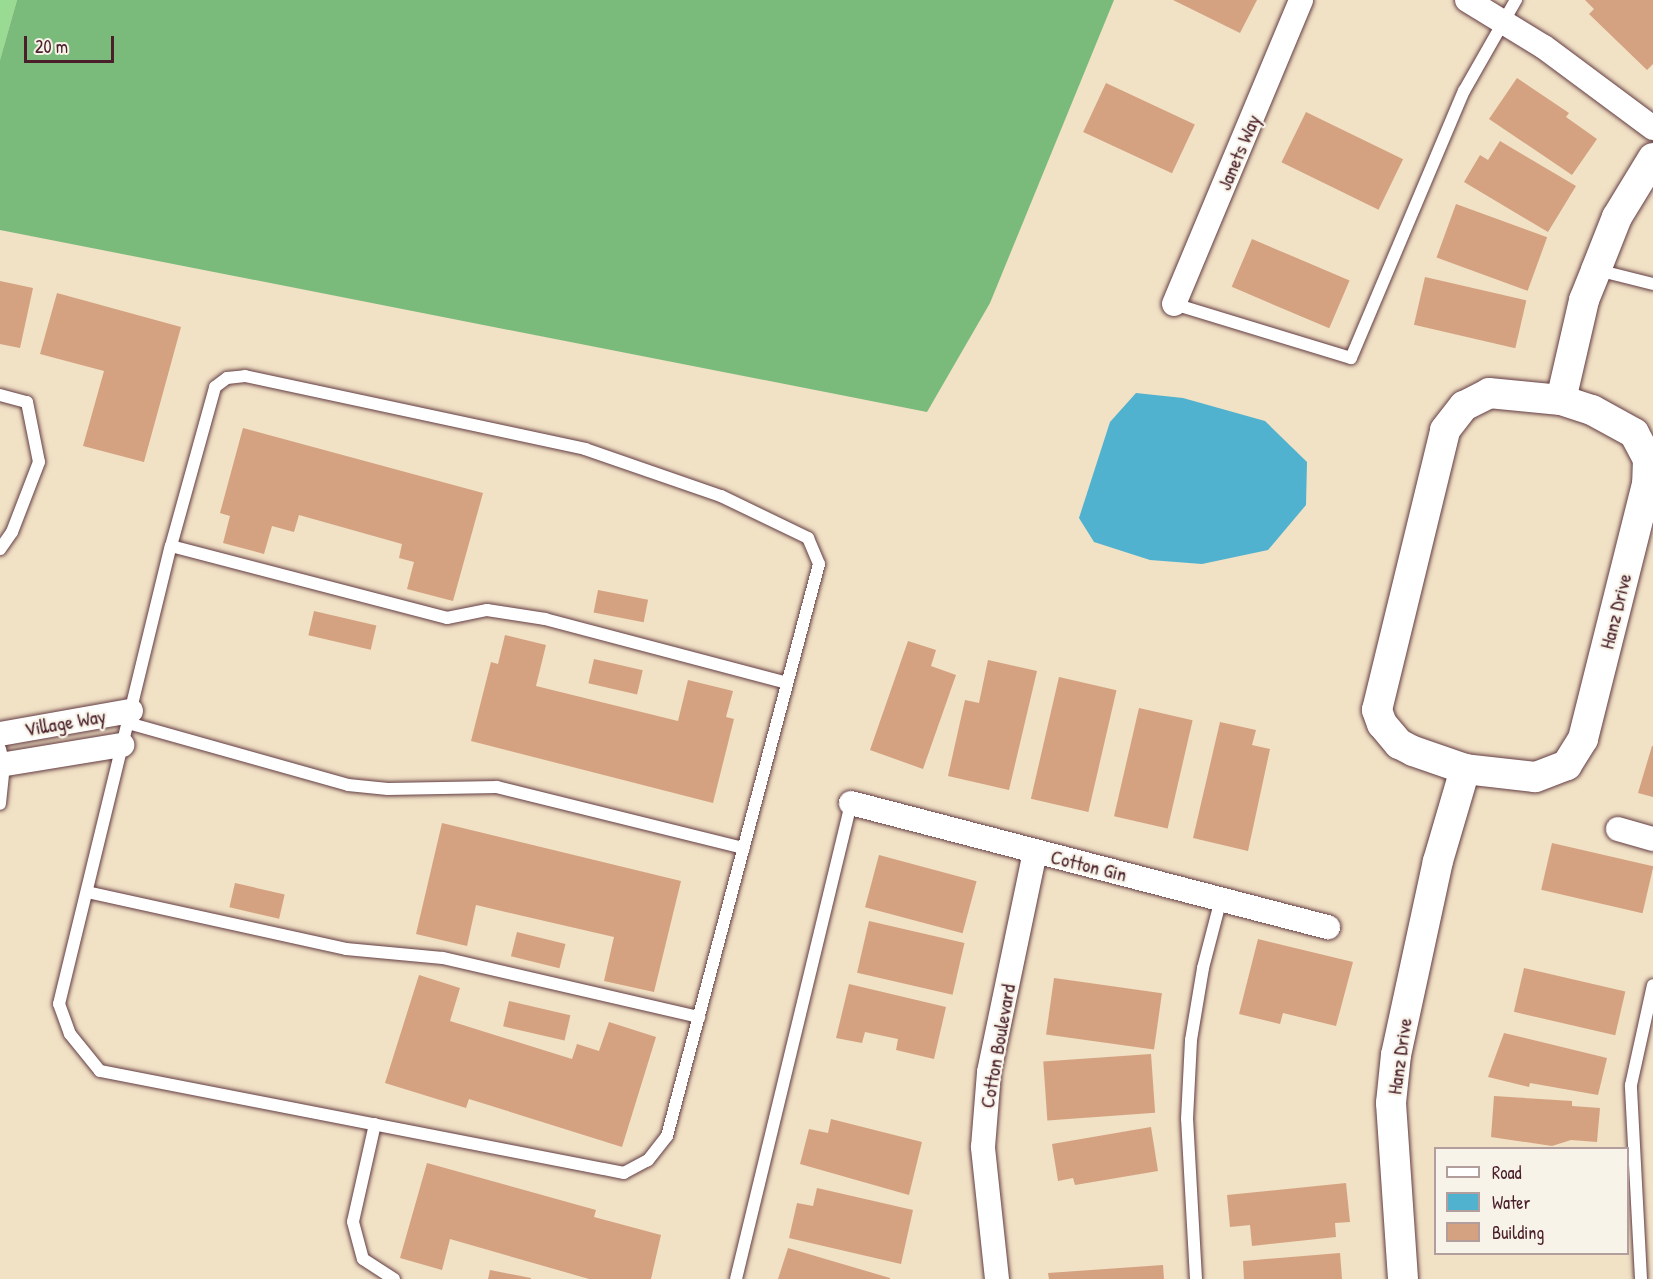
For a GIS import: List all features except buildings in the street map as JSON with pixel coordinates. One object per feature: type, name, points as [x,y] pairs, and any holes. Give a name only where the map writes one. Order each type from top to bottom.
[{"type":"street","name":"Janets Way","points":[[1174,304],[1301,0]]},
{"type":"street","points":[[1467,0],[1510,10],[1653,128]]},
{"type":"street","points":[[1560,400],[1584,300],[1617,217],[1653,158]]},
{"type":"street","name":"Hanz Drive","points":[[1489,393],[1560,400],[1592,410],[1634,433],[1648,459],[1647,484],[1583,739],[1567,765],[1547,774],[1535,777],[1465,769],[1399,744],[1382,724],[1377,710],[1445,430],[1464,406],[1489,393]]},
{"type":"street","name":"Village Way","points":[[0,734],[127,726]]},
{"type":"street","name":"Village Way","points":[[1,759],[127,726]]},
{"type":"street","name":"Hanz Drive","points":[[1403,1279],[1391,1102],[1396,1055],[1438,861],[1465,769]]},
{"type":"street","name":"Cotton Gin","points":[[851,803],[1328,927]]},
{"type":"street","points":[[1618,829],[1653,839]]},
{"type":"street","name":"Cotton Boulevard","points":[[997,1279],[983,1147],[989,1072],[1035,852]]},
{"type":"lane","points":[[1174,304],[1351,358],[1464,91],[1510,10]]},
{"type":"lane","points":[[1596,270],[1653,284]]},
{"type":"lane","points":[[245,376],[585,448],[722,496],[808,538],[819,564],[787,683],[667,1136],[648,1160],[624,1173],[100,1071],[70,1034],[59,1004],[171,546],[216,387],[227,378],[245,376]]},
{"type":"lane","points":[[0,395],[27,402],[39,462],[12,532],[0,549]]},
{"type":"lane","points":[[171,546],[447,618],[487,610],[545,619],[787,683]]},
{"type":"lane","points":[[127,726],[348,785],[388,789],[497,787],[744,848]]},
{"type":"lane","points":[[0,804],[1,759]]},
{"type":"lane","points":[[736,1279],[851,803]]},
{"type":"lane","points":[[87,892],[346,949],[443,958],[699,1017]]},
{"type":"lane","points":[[1196,1279],[1187,1119],[1191,1040],[1203,968],[1221,898]]},
{"type":"lane","points":[[1641,1279],[1631,1085],[1653,985]]},
{"type":"lane","points":[[375,1125],[353,1222],[363,1259],[394,1279]]},
{"type":"green space","points":[[0,0],[17,0],[0,60]]},
{"type":"green space","points":[[17,0],[1114,0],[990,303],[927,412],[0,230],[0,60]]},
{"type":"water","points":[[1136,393],[1183,398],[1265,421],[1307,462],[1306,505],[1268,550],[1202,564],[1150,560],[1094,542],[1079,518],[1110,422]]}]
